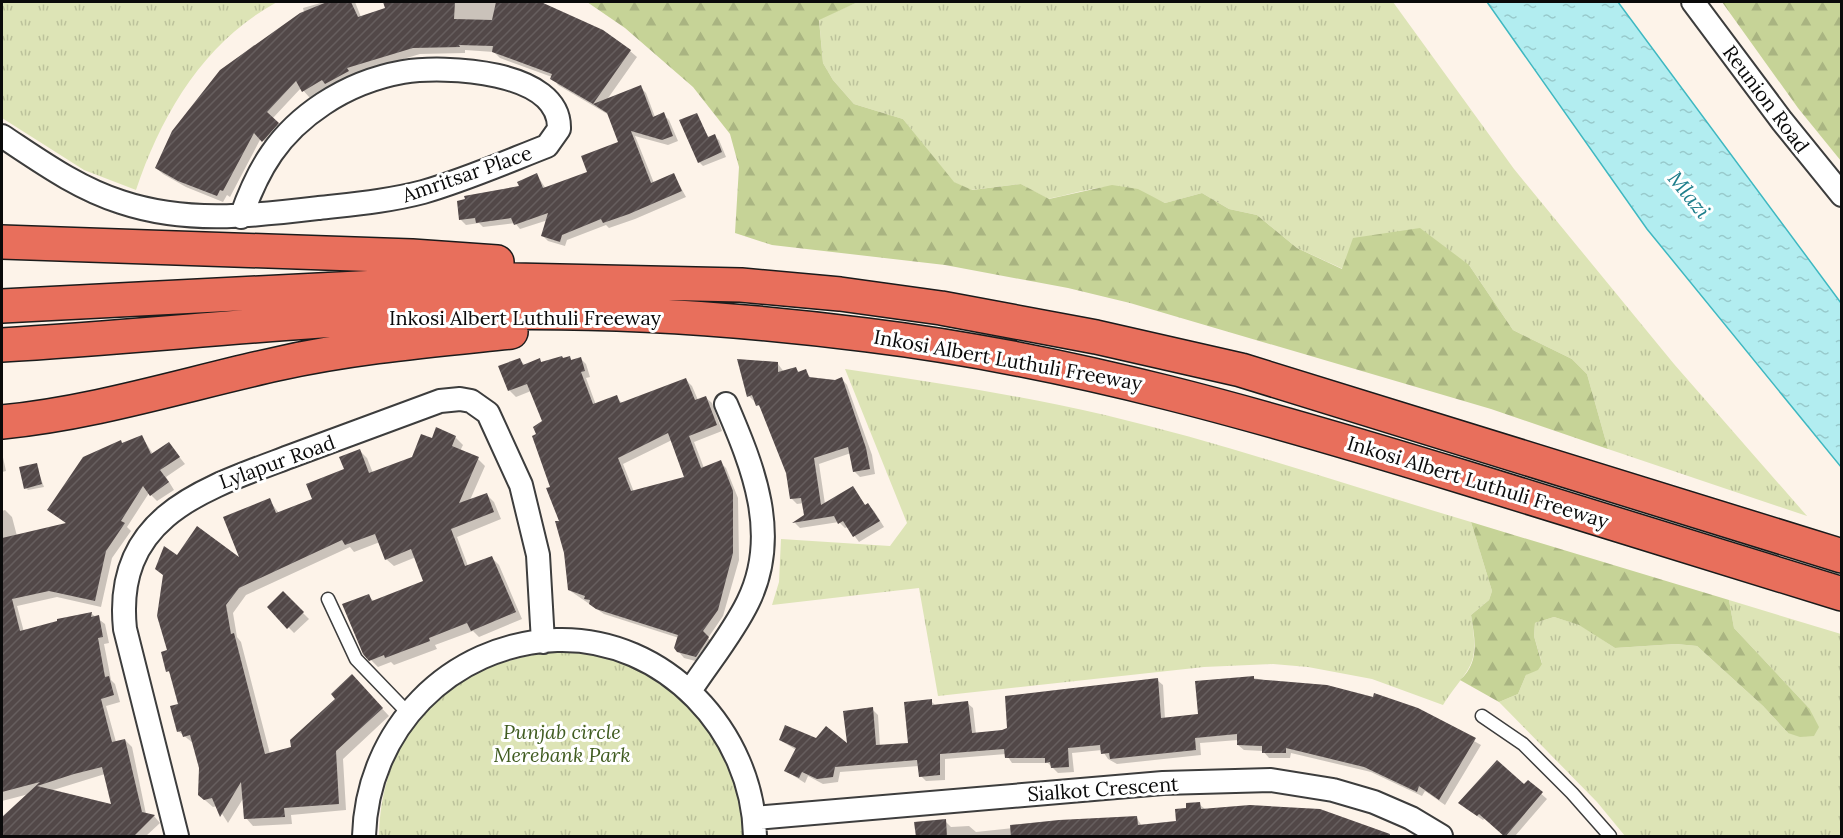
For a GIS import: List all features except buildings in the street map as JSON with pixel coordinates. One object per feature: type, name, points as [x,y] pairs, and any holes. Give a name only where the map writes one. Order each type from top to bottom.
[{"type":"highway","points":[[2,242],[412,256],[568,267],[741,285]]},
{"type":"highway","name":"Inkosi Albert Luthuli Freeway","points":[[2,306],[513,280],[741,285],[840,294],[941,308],[1096,337],[1241,370],[1842,556]]},
{"type":"highway","name":"Inkosi Albert Luthuli Freeway","points":[[2,345],[317,321],[458,313],[614,315],[784,326],[866,334],[963,348],[1086,371],[1253,413],[1842,594]]},
{"type":"highway","points":[[2,422],[131,399],[280,363],[432,340],[535,330],[614,315]]},
{"type":"street","name":"Reunion Road","points":[[1693,2],[1782,121],[1842,195]]},
{"type":"street","name":"Amritsar Place","points":[[2,136],[69,179],[121,202],[183,216],[241,217],[390,199],[451,183],[547,146],[559,129],[558,116],[551,104],[535,91],[509,80],[473,72],[420,70],[374,80],[346,91],[320,106],[283,139],[253,180],[241,217]]},
{"type":"street","name":"Lylapur Road","points":[[177,837],[125,629],[123,611],[128,575],[141,543],[159,521],[212,486],[440,401],[460,399],[471,401],[481,406],[493,421],[521,484],[538,555],[543,642]]},
{"type":"street","points":[[690,691],[748,603],[763,554],[761,502],[753,471],[726,404]]},
{"type":"street","points":[[364,837],[368,797],[385,747],[408,713],[435,685],[480,657],[504,648],[557,640],[594,644],[629,654],[662,670],[690,691],[711,713],[728,737],[741,763],[755,827]]},
{"type":"street","name":"Sialkot Crescent","points":[[755,827],[1163,783],[1271,780],[1333,790],[1374,802],[1412,818],[1441,837]]},
{"type":"lane","points":[[328,599],[356,659],[408,713]]},
{"type":"lane","points":[[1482,716],[1523,744],[1572,793],[1610,837]]},
{"type":"green space","points":[[2,2],[277,2],[251,18],[228,37],[189,82],[159,134],[136,190],[84,170],[2,118]]},
{"type":"green space","points":[[587,2],[858,2],[819,20],[823,63],[833,80],[854,104],[903,119],[954,182],[972,190],[1021,184],[1049,199],[1112,185],[1138,189],[1165,203],[1202,193],[1229,209],[1257,215],[1297,248],[1342,269],[1353,238],[1420,228],[1469,265],[1513,330],[1572,359],[1587,374],[1608,449],[1491,409],[1130,303],[1068,288],[945,265],[772,245],[735,233],[739,167],[730,134],[693,87],[625,28]]},
{"type":"green space","points":[[858,2],[1393,2],[1514,169],[1674,364],[1807,516],[1608,449],[1587,374],[1572,359],[1513,330],[1469,265],[1343,269],[1297,248],[1257,215],[1229,209],[1202,193],[1165,203],[1133,190],[1107,187],[1048,199],[1021,184],[971,190],[953,182],[903,119],[854,104],[833,80],[823,63],[819,19]]},
{"type":"green space","points":[[1722,2],[1841,2],[1841,161],[1798,108]]},
{"type":"green space","points":[[845,369],[1008,395],[1151,426],[1471,522],[1492,591],[1489,600],[1471,615],[1474,646],[1470,665],[1443,705],[1372,679],[1308,667],[1273,664],[1204,667],[938,696],[919,588],[772,605],[779,582],[781,539],[890,546],[907,523]]},
{"type":"green space","points":[[1471,522],[1729,600],[1734,628],[1809,708],[1819,727],[1814,736],[1800,737],[1788,733],[1763,706],[1697,646],[1676,644],[1615,648],[1579,625],[1554,617],[1535,623],[1534,636],[1542,664],[1538,670],[1526,675],[1518,694],[1499,702],[1460,680],[1471,666],[1475,650],[1471,615],[1489,600],[1492,591]]},
{"type":"green space","points":[[1729,600],[1841,634],[1841,836],[1625,836],[1597,802],[1499,702],[1518,694],[1526,675],[1542,663],[1534,636],[1535,623],[1554,617],[1580,625],[1615,648],[1676,644],[1697,646],[1763,706],[1788,733],[1809,708],[1734,628]]},
{"type":"green space","name":"Punjab circle Merebank Park","points":[[565,651],[592,655],[641,671],[662,683],[700,715],[715,737],[739,787],[745,836],[379,836],[383,796],[394,761],[410,731],[432,704],[459,683],[491,667],[526,656]]},
{"type":"water","name":"Mlazi","points":[[1487,2],[1618,2],[1841,303],[1841,467],[1647,229]]}]
